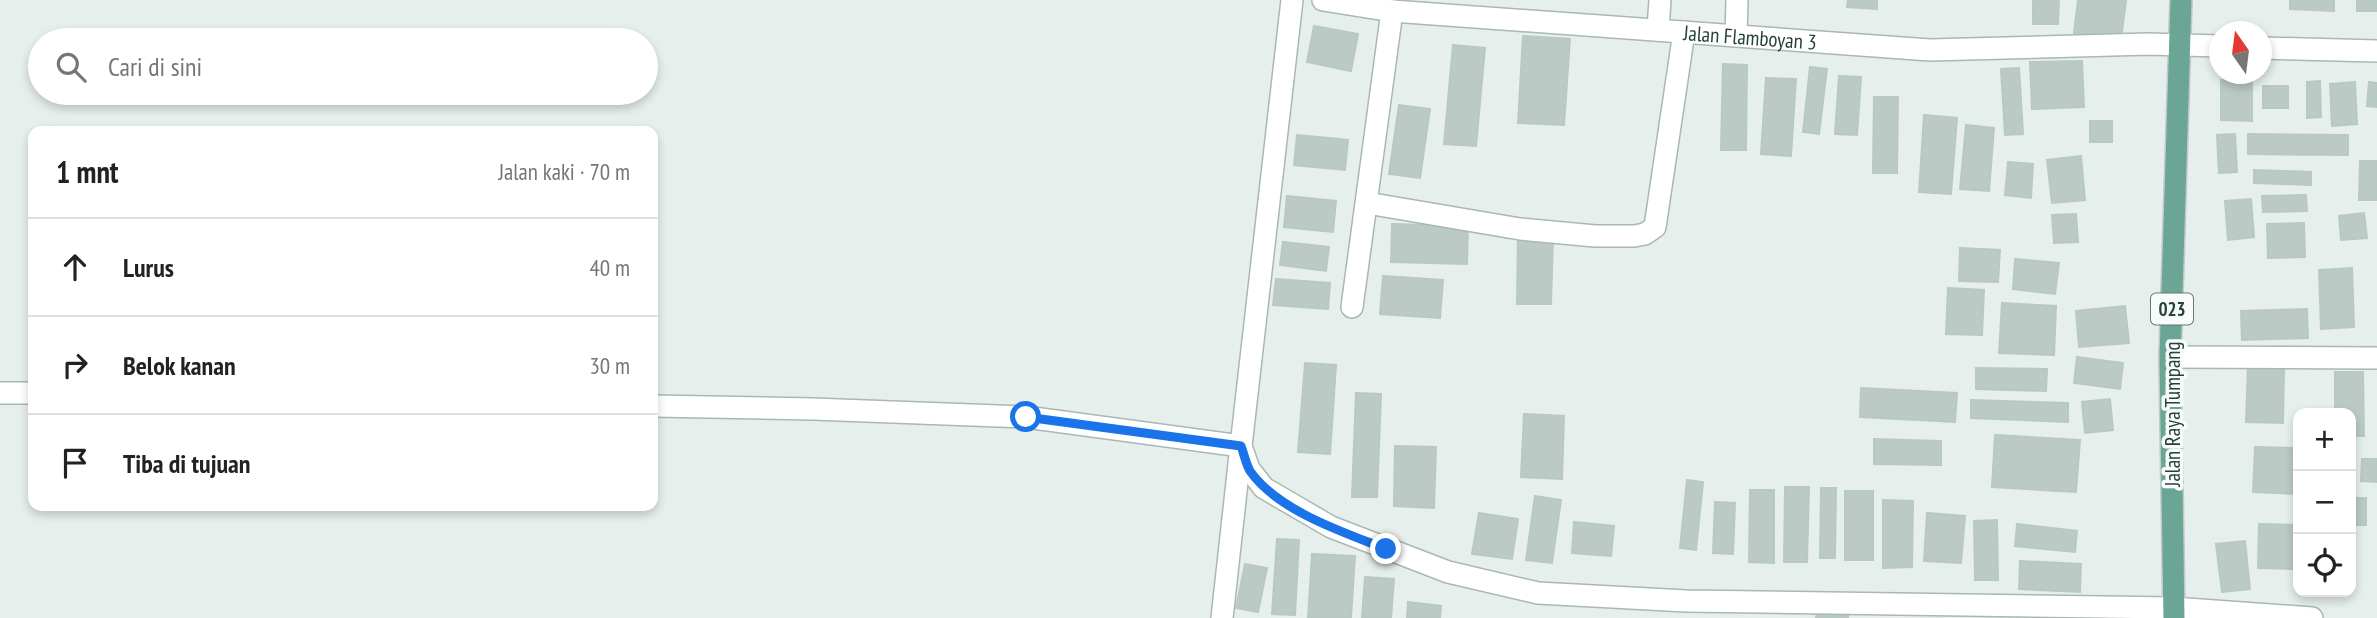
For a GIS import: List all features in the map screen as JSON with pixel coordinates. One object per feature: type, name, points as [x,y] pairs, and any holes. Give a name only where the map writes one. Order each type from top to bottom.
[{"type":"main road","name":"Jalan Raya Tumpang","points":[[2174,613],[2171,357],[2181,0]]},
{"type":"street","points":[[1222,618],[1292,0]]},
{"type":"street","name":"Jalan Flamboyan 3","points":[[1322,0],[1392,11],[1930,50],[2148,44],[2209,46]]},
{"type":"street","points":[[1658,30],[1660,0]]},
{"type":"street","points":[[1737,0],[1737,36]]},
{"type":"street","points":[[1352,307],[1392,11]]},
{"type":"street","points":[[1367,203],[1520,229],[1595,236],[1645,234],[1655,227],[1684,33]]},
{"type":"street","points":[[2272,48],[2377,51]]},
{"type":"street","points":[[2171,357],[2377,358]]},
{"type":"street","points":[[0,393],[28,393]]},
{"type":"street","points":[[658,407],[813,409],[1026,417],[1241,446]]},
{"type":"street","points":[[1241,446],[1248,469],[1264,488],[1331,527],[1448,572],[1538,593],[1686,601],[2312,618]]},
{"type":"building","points":[[1848,0],[1877,0],[1877,9],[1847,7]]},
{"type":"building","points":[[2033,0],[2059,0],[2058,24],[2033,24]]},
{"type":"building","points":[[2078,0],[2126,0],[2121,40],[2074,33]]},
{"type":"building","points":[[2290,0],[2334,0],[2334,11],[2290,9]]},
{"type":"building","points":[[2357,0],[2377,0],[2377,11],[2357,11]]},
{"type":"building","points":[[1314,26],[1358,34],[1351,71],[1307,62]]},
{"type":"building","points":[[1523,36],[1570,39],[1564,125],[1518,123]]},
{"type":"building","points":[[1453,45],[1485,48],[1476,146],[1444,144]]},
{"type":"building","points":[[2082,61],[2084,107],[2032,109],[2030,62]]},
{"type":"building","points":[[1723,64],[1747,65],[1746,150],[1721,150]]},
{"type":"building","points":[[1810,67],[1827,69],[1819,134],[1803,132]]},
{"type":"building","points":[[2019,68],[2023,134],[2005,135],[2001,69]]},
{"type":"building","points":[[1839,76],[1861,77],[1857,135],[1835,134]]},
{"type":"building","points":[[1766,78],[1796,79],[1791,156],[1761,154]]},
{"type":"building","points":[[2320,81],[2321,117],[2307,118],[2307,82]]},
{"type":"building","points":[[2355,82],[2357,124],[2332,126],[2330,84]]},
{"type":"building","points":[[2369,82],[2377,83],[2377,107],[2367,106]]},
{"type":"building","points":[[2221,84],[2252,84],[2252,121],[2221,120]]},
{"type":"building","points":[[2263,86],[2288,86],[2288,108],[2263,108]]},
{"type":"building","points":[[1874,97],[1898,97],[1897,173],[1873,173]]},
{"type":"building","points":[[1399,105],[1430,109],[1420,178],[1389,174]]},
{"type":"building","points":[[1924,115],[1957,118],[1951,194],[1919,192]]},
{"type":"building","points":[[2090,121],[2112,121],[2112,142],[2090,142]]},
{"type":"building","points":[[1966,125],[1994,128],[1989,191],[1960,189]]},
{"type":"building","points":[[2235,134],[2237,172],[2219,173],[2217,135]]},
{"type":"building","points":[[2248,134],[2348,135],[2348,155],[2248,154]]},
{"type":"building","points":[[1297,135],[1348,140],[1345,170],[1294,165]]},
{"type":"building","points":[[2081,156],[2085,200],[2052,203],[2047,160]]},
{"type":"building","points":[[2360,161],[2377,161],[2377,200],[2359,200]]},
{"type":"building","points":[[2008,162],[2033,164],[2031,198],[2005,195]]},
{"type":"building","points":[[2254,170],[2311,172],[2311,185],[2254,183]]},
{"type":"building","points":[[2306,195],[2307,211],[2263,212],[2262,196]]},
{"type":"building","points":[[1287,196],[1336,201],[1333,232],[1284,227]]},
{"type":"building","points":[[2251,199],[2254,237],[2228,240],[2225,201]]},
{"type":"building","points":[[2364,213],[2367,238],[2341,240],[2339,216]]},
{"type":"building","points":[[2076,214],[2078,242],[2054,243],[2052,215]]},
{"type":"building","points":[[2304,223],[2305,257],[2268,258],[2267,224]]},
{"type":"building","points":[[1392,224],[1468,226],[1467,264],[1391,262]]},
{"type":"building","points":[[1518,236],[1553,237],[1551,304],[1517,304]]},
{"type":"building","points":[[1283,242],[1329,247],[1326,271],[1280,265]]},
{"type":"building","points":[[1960,248],[2000,250],[1998,282],[1959,281]]},
{"type":"building","points":[[2015,259],[2059,263],[2055,294],[2013,289]]},
{"type":"building","points":[[2352,268],[2354,327],[2321,329],[2319,270]]},
{"type":"building","points":[[1383,276],[1443,280],[1440,318],[1380,314]]},
{"type":"building","points":[[1276,279],[1330,283],[1328,309],[1273,305]]},
{"type":"building","points":[[1948,288],[1984,290],[1982,335],[1946,334]]},
{"type":"building","points":[[2002,303],[2056,306],[2054,355],[1999,353]]},
{"type":"building","points":[[2125,306],[2129,343],[2079,347],[2076,311]]},
{"type":"building","points":[[2307,309],[2308,338],[2242,340],[2241,311]]},
{"type":"building","points":[[2077,357],[2123,363],[2120,389],[2074,383]]},
{"type":"building","points":[[1305,363],[1336,365],[1330,454],[1298,452]]},
{"type":"building","points":[[2248,364],[2284,366],[2283,423],[2246,422]]},
{"type":"building","points":[[1976,368],[2047,369],[2046,391],[1976,389]]},
{"type":"building","points":[[2335,372],[2363,372],[2364,436],[2356,436],[2356,408],[2335,408]]},
{"type":"building","points":[[1861,388],[1957,393],[1955,422],[1860,417]]},
{"type":"building","points":[[1356,393],[1381,394],[1377,497],[1352,497]]},
{"type":"building","points":[[2110,399],[2113,430],[2085,433],[2082,402]]},
{"type":"building","points":[[1971,400],[2068,403],[2068,422],[1971,418]]},
{"type":"building","points":[[1524,414],[1564,416],[1562,479],[1521,477]]},
{"type":"building","points":[[1995,435],[2080,440],[2076,492],[1992,487]]},
{"type":"building","points":[[1874,439],[1941,441],[1941,465],[1874,464]]},
{"type":"building","points":[[1395,446],[1436,447],[1434,508],[1394,506]]},
{"type":"building","points":[[2255,447],[2293,448],[2293,494],[2253,492]]},
{"type":"building","points":[[2362,459],[2377,459],[2377,482],[2361,481]]},
{"type":"building","points":[[1687,480],[1703,482],[1696,550],[1680,548]]},
{"type":"building","points":[[1785,487],[1809,487],[1807,562],[1784,562]]},
{"type":"building","points":[[1821,488],[1836,488],[1835,558],[1820,558]]},
{"type":"building","points":[[1750,490],[1774,490],[1774,563],[1749,562]]},
{"type":"building","points":[[1845,491],[1873,491],[1873,560],[1845,560]]},
{"type":"building","points":[[1535,496],[1561,500],[1552,563],[1526,560]]},
{"type":"building","points":[[2356,498],[2366,498],[2366,525],[2356,525]]},
{"type":"building","points":[[1883,500],[1913,501],[1912,567],[1883,568]]},
{"type":"building","points":[[1715,502],[1735,503],[1733,554],[1713,553]]},
{"type":"building","points":[[1479,513],[1518,519],[1512,559],[1472,554]]},
{"type":"building","points":[[1927,513],[1965,516],[1961,563],[1924,561]]},
{"type":"building","points":[[1997,520],[1998,580],[1975,580],[1974,521]]},
{"type":"building","points":[[1574,522],[1614,526],[1611,556],[1572,553]]},
{"type":"building","points":[[2017,524],[2077,531],[2075,552],[2015,546]]},
{"type":"building","points":[[2259,524],[2293,525],[2293,569],[2258,568]]},
{"type":"building","points":[[1277,539],[1299,540],[1295,615],[1272,614]]},
{"type":"building","points":[[2245,541],[2250,589],[2222,592],[2216,544]]},
{"type":"building","points":[[1312,554],[1355,556],[1351,618],[1308,618]]},
{"type":"building","points":[[2020,561],[2081,564],[2080,592],[2019,589]]},
{"type":"building","points":[[1245,564],[1267,568],[1258,612],[1236,608]]},
{"type":"building","points":[[1365,577],[1394,579],[1391,618],[1362,618]]},
{"type":"building","points":[[1408,602],[1441,606],[1440,618],[1407,618]]},
{"type":"building","points":[[1818,607],[1849,610],[1848,618],[1816,618]]},
{"type":"route","points":[[1026,417],[1241,446],[1248,469],[1264,488],[1289,505],[1331,527],[1386,549]]}]
